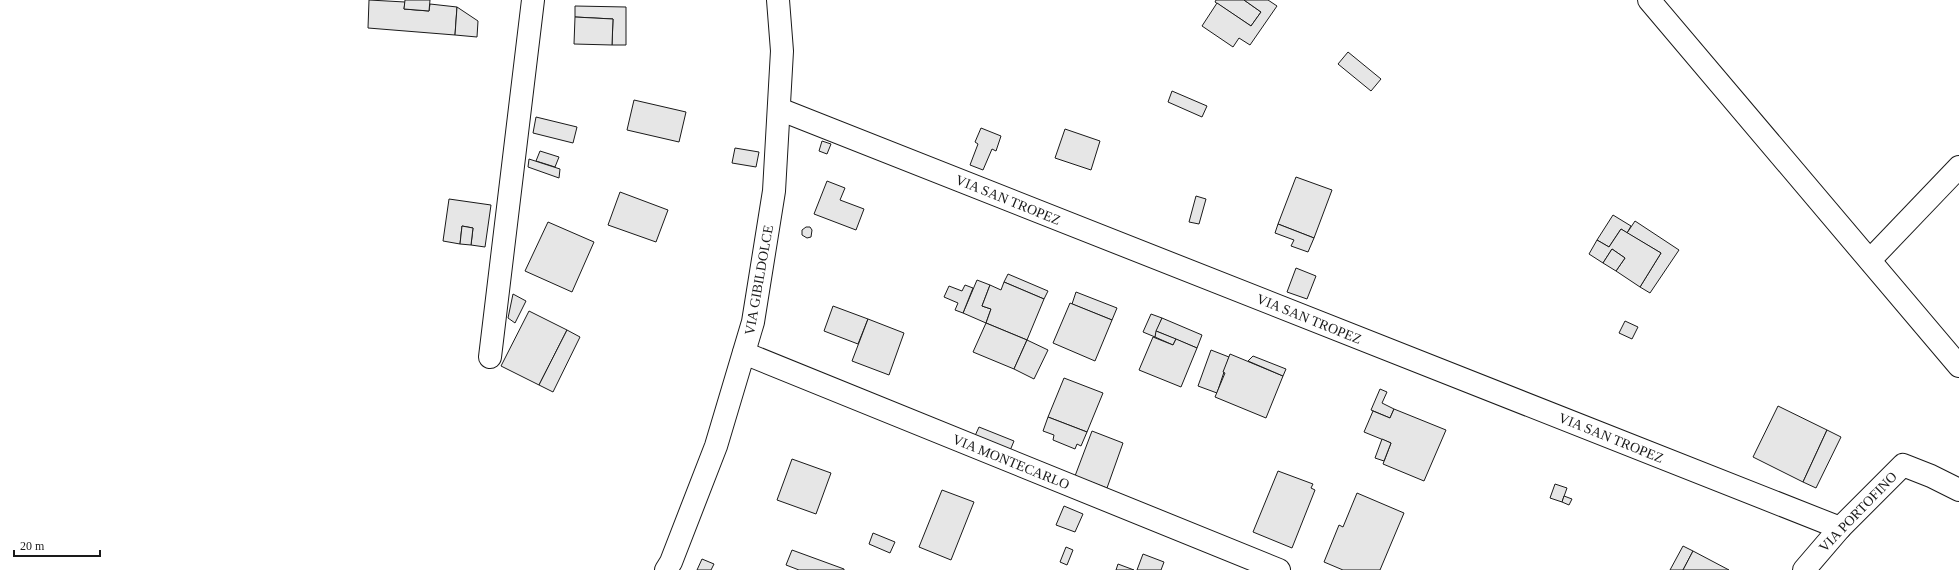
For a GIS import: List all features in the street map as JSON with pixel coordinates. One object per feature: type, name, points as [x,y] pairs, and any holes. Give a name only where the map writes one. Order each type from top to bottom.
[{"type":"street","points":[[490,357],[533,0]]},
{"type":"street","name":"VIA GIBILDOLCE","points":[[666,570],[716,446],[753,322],[774,192],[782,51],[778,0]]},
{"type":"street","points":[[1649,0],[1959,366]]},
{"type":"street","name":"VIA SAN TROPEZ","points":[[779,109],[1840,528]]},
{"type":"street","points":[[1870,260],[1959,166]]},
{"type":"street","name":"VIA MONTECARLO","points":[[744,353],[1279,570]]},
{"type":"street","name":"VIA PORTOFINO","points":[[1804,570],[1840,528],[1903,465],[1931,476],[1959,490]]},
{"type":"building","points":[[369,0],[405,2],[404,9],[429,11],[430,4],[457,7],[455,35],[368,28]]},
{"type":"building","points":[[405,0],[430,0],[429,11],[404,9]]},
{"type":"building","points":[[1216,0],[1244,0],[1261,12],[1251,26],[1215,2]]},
{"type":"building","points":[[1244,0],[1268,0],[1277,6],[1250,45],[1239,38],[1233,47],[1202,26],[1217,3],[1251,26],[1261,12]]},
{"type":"building","points":[[575,6],[626,7],[626,45],[612,45],[613,19],[575,17]]},
{"type":"building","points":[[457,7],[478,21],[477,37],[455,35]]},
{"type":"building","points":[[575,17],[613,19],[612,45],[574,44]]},
{"type":"building","points":[[1348,52],[1381,79],[1371,91],[1338,64]]},
{"type":"building","points":[[1172,91],[1207,106],[1202,117],[1168,102]]},
{"type":"building","points":[[634,100],[686,112],[679,142],[627,130]]},
{"type":"building","points":[[536,117],[577,127],[573,143],[533,133]]},
{"type":"building","points":[[981,128],[1001,136],[996,151],[992,149],[983,170],[970,165],[978,144],[975,142]]},
{"type":"building","points":[[1065,129],[1100,141],[1091,170],[1055,158]]},
{"type":"building","points":[[822,141],[831,144],[827,154],[819,151]]},
{"type":"building","points":[[735,148],[759,152],[756,167],[732,163]]},
{"type":"building","points":[[540,151],[559,157],[555,167],[536,161]]},
{"type":"building","points":[[529,159],[560,169],[559,178],[528,167]]},
{"type":"building","points":[[1296,177],[1332,190],[1314,238],[1278,224]]},
{"type":"building","points":[[827,181],[845,188],[840,200],[864,209],[856,230],[814,214]]},
{"type":"building","points":[[620,192],[668,210],[656,242],[608,225]]},
{"type":"building","points":[[1196,196],[1206,199],[1199,224],[1189,222]]},
{"type":"building","points":[[449,199],[491,205],[485,247],[471,245],[473,228],[462,226],[460,244],[443,241]]},
{"type":"building","points":[[1613,215],[1631,226],[1627,233],[1621,229],[1609,247],[1597,240]]},
{"type":"building","points":[[1635,221],[1679,250],[1650,293],[1640,287],[1661,253],[1627,233]]},
{"type":"building","points":[[548,222],[594,242],[572,292],[525,271]]},
{"type":"building","points":[[1278,224],[1314,238],[1308,252],[1291,246],[1294,240],[1275,233]]},
{"type":"building","points":[[462,226],[473,228],[471,245],[460,244]]},
{"type":"building","points":[[806,227],[810,227],[812,230],[811,237],[807,238],[802,235],[802,230]]},
{"type":"building","points":[[1621,229],[1661,253],[1640,287],[1616,271],[1625,258],[1612,249],[1603,263],[1589,254],[1597,240],[1609,247]]},
{"type":"building","points":[[1612,249],[1625,258],[1616,271],[1603,263]]},
{"type":"building","points":[[1296,268],[1316,276],[1307,299],[1287,292]]},
{"type":"building","points":[[1008,274],[1048,291],[1044,299],[1004,282]]},
{"type":"building","points":[[977,280],[990,285],[982,306],[991,309],[986,323],[963,313]]},
{"type":"building","points":[[1004,282],[1044,299],[1027,340],[986,323],[991,309],[982,306],[990,285],[1001,290]]},
{"type":"building","points":[[965,285],[973,288],[963,313],[955,310],[958,303],[944,297],[949,286],[962,291]]},
{"type":"building","points":[[1076,292],[1117,308],[1112,320],[1072,304]]},
{"type":"building","points":[[513,294],[526,301],[515,323],[508,318]]},
{"type":"building","points":[[1070,303],[1112,320],[1095,361],[1053,343]]},
{"type":"building","points":[[833,306],[868,319],[858,344],[824,331]]},
{"type":"building","points":[[529,311],[567,330],[539,385],[501,366]]},
{"type":"building","points":[[1151,314],[1162,318],[1155,337],[1143,332]]},
{"type":"building","points":[[1162,318],[1202,335],[1197,348],[1156,331]]},
{"type":"building","points":[[868,319],[904,333],[889,375],[852,361]]},
{"type":"building","points":[[1625,321],[1638,327],[1632,339],[1619,333]]},
{"type":"building","points":[[986,323],[1027,340],[1014,369],[973,352]]},
{"type":"building","points":[[567,330],[580,337],[553,392],[539,385]]},
{"type":"building","points":[[1156,331],[1176,339],[1173,345],[1155,337]]},
{"type":"building","points":[[1153,337],[1173,345],[1176,339],[1197,348],[1181,387],[1139,370]]},
{"type":"building","points":[[1027,340],[1048,350],[1034,379],[1014,369]]},
{"type":"building","points":[[1211,350],[1229,357],[1217,393],[1198,386]]},
{"type":"building","points":[[1230,354],[1283,376],[1266,418],[1215,397],[1225,373],[1223,372]]},
{"type":"building","points":[[1253,356],[1286,369],[1283,376],[1248,361]]},
{"type":"building","points":[[1064,378],[1103,393],[1087,432],[1048,417]]},
{"type":"building","points":[[1380,389],[1387,392],[1382,403],[1394,409],[1390,418],[1371,410]]},
{"type":"building","points":[[1778,406],[1827,430],[1803,482],[1753,457]]},
{"type":"building","points":[[1394,409],[1446,430],[1424,481],[1383,464],[1391,443],[1364,432],[1373,411],[1390,418]]},
{"type":"building","points":[[1048,417],[1087,432],[1081,446],[1077,444],[1075,449],[1053,440],[1054,435],[1043,431]]},
{"type":"building","points":[[979,427],[1014,441],[1009,453],[974,438]]},
{"type":"building","points":[[1827,430],[1841,437],[1816,488],[1803,482]]},
{"type":"building","points":[[1092,431],[1123,443],[1107,488],[1075,476]]},
{"type":"building","points":[[1382,439],[1391,443],[1384,461],[1375,458]]},
{"type":"building","points":[[792,459],[831,473],[816,514],[777,500]]},
{"type":"building","points":[[1278,471],[1313,484],[1311,488],[1315,490],[1292,548],[1253,532]]},
{"type":"building","points":[[1555,484],[1567,488],[1562,502],[1550,498]]},
{"type":"building","points":[[942,490],[974,502],[951,560],[919,547]]},
{"type":"building","points":[[1357,493],[1404,513],[1380,570],[1343,570],[1324,562],[1339,525],[1343,527]]},
{"type":"building","points":[[1564,496],[1572,499],[1569,505],[1562,502]]},
{"type":"building","points":[[1064,506],[1083,514],[1075,532],[1056,525]]},
{"type":"building","points":[[873,533],[895,542],[890,553],[869,544]]},
{"type":"building","points":[[1683,546],[1693,551],[1683,570],[1670,570]]},
{"type":"building","points":[[1066,547],[1073,550],[1067,565],[1060,562]]},
{"type":"building","points":[[792,550],[844,570],[799,570],[786,565]]},
{"type":"building","points":[[1693,551],[1729,570],[1683,570]]},
{"type":"building","points":[[1143,554],[1164,562],[1161,570],[1137,570]]},
{"type":"building","points":[[702,559],[714,564],[711,570],[697,570]]},
{"type":"building","points":[[1118,564],[1134,570],[1116,570]]}]
